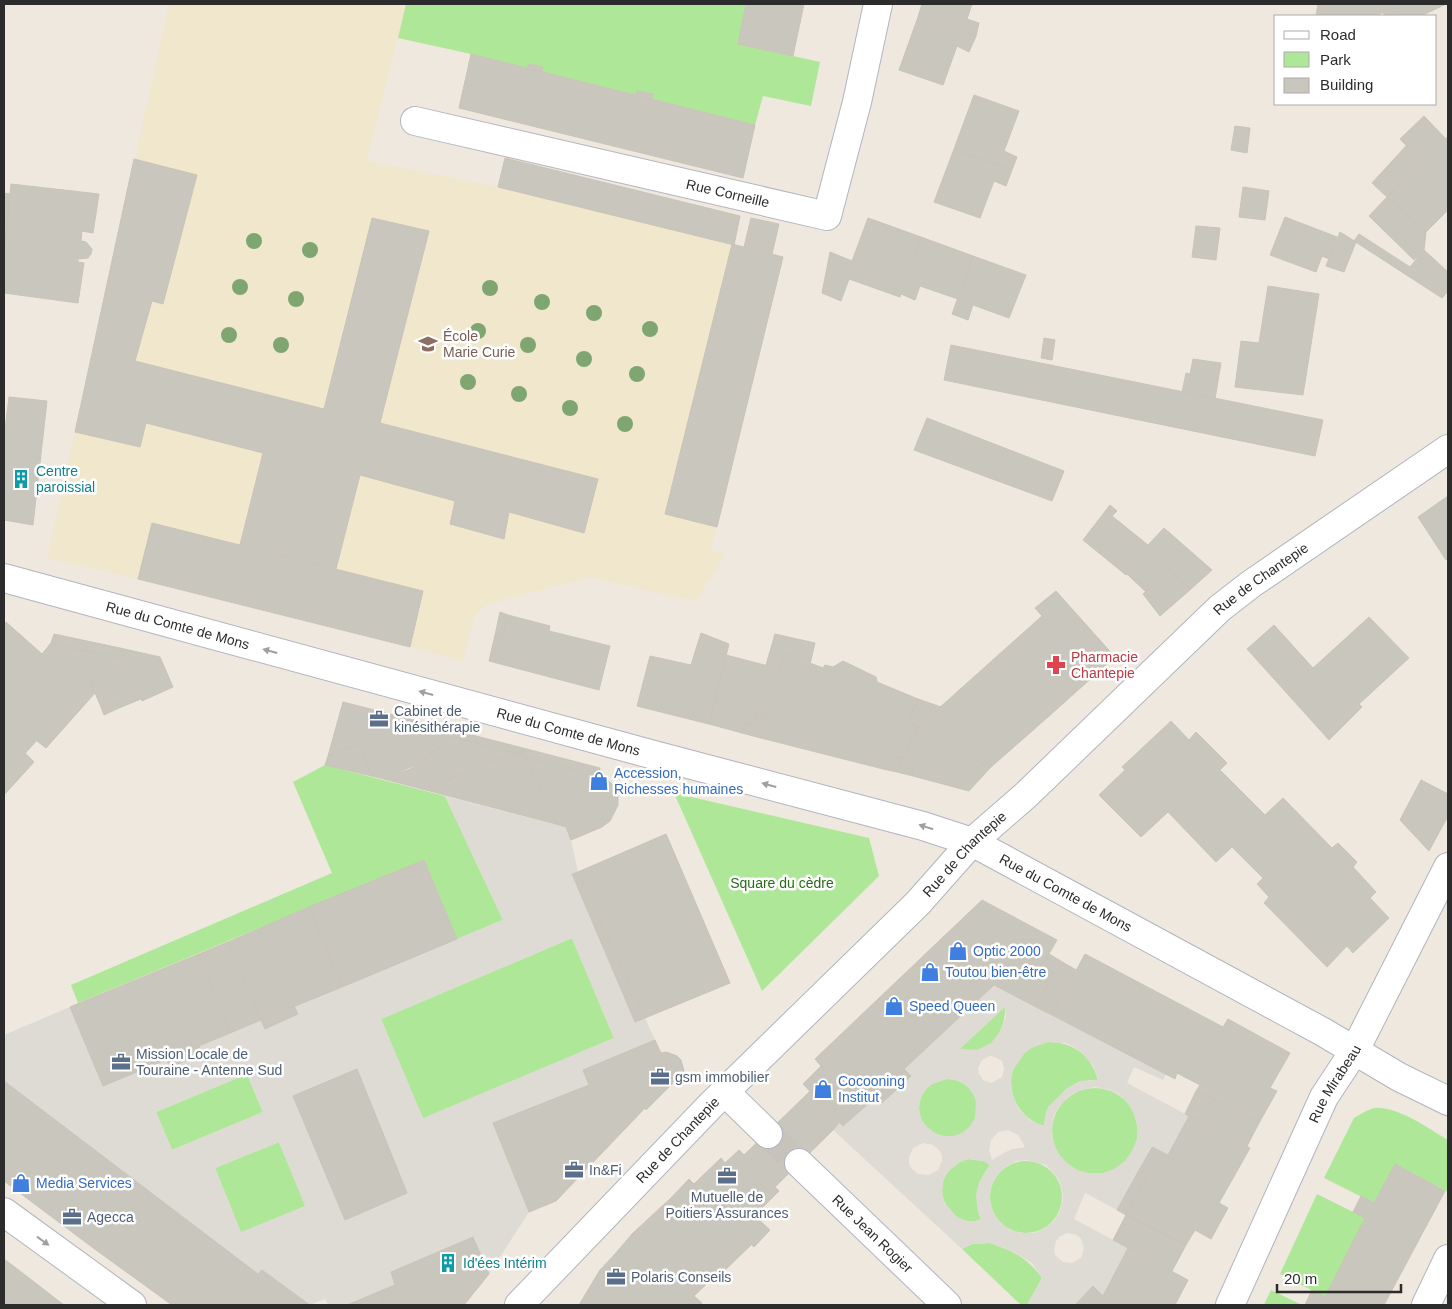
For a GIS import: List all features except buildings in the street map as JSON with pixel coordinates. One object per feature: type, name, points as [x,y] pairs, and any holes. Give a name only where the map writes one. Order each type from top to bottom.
[{"type":"street","name":"Rue Corneille","points":[[415,121],[827,216],[857,102],[878,4]]},
{"type":"street","name":"Rue de Chantepie","points":[[519,1305],[725,1092],[918,903],[972,842],[1026,795],[1220,608],[1251,584],[1448,449]]},
{"type":"street","name":"Rue du Comte de Mons","points":[[4,578],[654,755],[923,826],[972,842],[1356,1050],[1399,1077],[1448,1101]]},
{"type":"street","name":"Rue Mirabeau","points":[[1230,1305],[1324,1097],[1356,1050],[1448,867]]},
{"type":"street","points":[[725,1092],[768,1134]]},
{"type":"street","name":"Rue Jean Rogier","points":[[799,1163],[948,1305]]},
{"type":"street","points":[[4,1212],[132,1305]]},
{"type":"street","points":[[1426,1305],[1448,1259]]},
{"type":"shaded area","name":"École Marie Curie","points":[[169,4],[406,4],[367,161],[498,187],[783,257],[710,550],[725,555],[696,601],[590,577],[488,604],[474,616],[463,661],[410,647],[423,591],[152,523],[138,579],[47,558]]},
{"type":"shaded area","points":[[445,796],[566,827],[578,872],[573,874],[635,1022],[645,1018],[655,1040],[584,1070],[589,1085],[493,1123],[529,1212],[489,1274],[473,1237],[391,1272],[395,1285],[346,1305],[328,1305],[325,1299],[310,1305],[262,1270],[258,1274],[4,1081],[4,1035],[70,1007],[103,1085],[261,1020],[265,1029],[298,1014],[294,1006],[503,920]],"holes":[[[572,938],[614,1038],[423,1118],[381,1019]],[[247,1074],[263,1112],[172,1150],[156,1112]],[[279,1142],[305,1206],[241,1232],[215,1168]]]},
{"type":"shaded area","points":[[994,985],[1166,1074],[1163,1080],[1134,1067],[1127,1083],[1189,1116],[1168,1155],[1151,1147],[1117,1210],[1085,1193],[1074,1219],[1128,1248],[1103,1296],[1093,1287],[1075,1305],[1027,1305],[1042,1278],[1032,1263],[1012,1251],[990,1243],[972,1244],[962,1249],[833,1130],[839,1123],[844,1126],[876,1097],[882,1102],[910,1076],[904,1069]],"holes":[[[1005,1007],[1006,1017],[1000,1032],[991,1043],[977,1050],[960,1049]],[[1048,1042],[1065,1043],[1081,1052],[1093,1065],[1098,1080],[1080,1081],[1067,1088],[1049,1106],[1044,1126],[1029,1120],[1018,1108],[1012,1093],[1011,1079],[1013,1070],[1024,1054],[1031,1048]],[[990,1056],[1002,1061],[1004,1069],[1002,1077],[991,1083],[983,1080],[978,1068],[982,1060]],[[947,1079],[957,1080],[965,1084],[976,1100],[975,1118],[962,1133],[944,1136],[935,1133],[921,1119],[920,1101],[923,1092],[930,1085]],[[1094,1087],[1107,1089],[1119,1094],[1128,1103],[1134,1114],[1137,1126],[1137,1139],[1125,1161],[1114,1169],[1102,1173],[1089,1173],[1077,1170],[1066,1162],[1058,1153],[1053,1141],[1054,1115],[1070,1095]],[[1008,1130],[1018,1135],[1025,1147],[1012,1149],[992,1160],[989,1150],[991,1140],[998,1132]],[[923,1143],[933,1145],[940,1151],[942,1161],[938,1170],[929,1175],[918,1174],[911,1168],[909,1157],[913,1148]],[[968,1159],[984,1161],[990,1165],[979,1182],[976,1195],[981,1219],[967,1221],[957,1217],[944,1202],[942,1192],[946,1173],[960,1162]],[[1026,1160],[1046,1165],[1059,1180],[1062,1190],[1063,1200],[1060,1211],[1054,1221],[1044,1229],[1034,1233],[1010,1230],[1001,1223],[994,1214],[990,1203],[990,1191],[994,1180],[1000,1172],[1016,1161]],[[1067,1233],[1077,1235],[1081,1239],[1084,1248],[1081,1258],[1072,1263],[1063,1262],[1055,1255],[1054,1250],[1059,1237]]]},
{"type":"green space","points":[[406,4],[746,4],[739,44],[820,62],[811,106],[763,96],[755,125],[652,100],[653,94],[637,91],[635,96],[542,72],[543,67],[529,64],[527,69],[398,38]]},
{"type":"green space","points":[[325,765],[445,796],[503,920],[457,939],[424,860],[78,1003],[71,985],[332,873],[293,782]]},
{"type":"green space","name":"Square du cèdre","points":[[674,793],[869,838],[879,876],[762,991]]},
{"type":"green space","points":[[572,938],[614,1038],[423,1119],[381,1019]]},
{"type":"green space","points":[[1005,1006],[1002,1027],[990,1045],[976,1050],[959,1049]]},
{"type":"green space","points":[[1048,1042],[1066,1044],[1080,1052],[1091,1064],[1098,1081],[1089,1080],[1049,1106],[1044,1126],[1034,1122],[1025,1115],[1013,1096],[1011,1085],[1012,1074],[1023,1054],[1035,1046]]},
{"type":"green space","points":[[247,1074],[263,1112],[172,1150],[156,1112]]},
{"type":"green space","points":[[948,1079],[964,1084],[972,1092],[977,1108],[972,1124],[964,1132],[948,1137],[932,1132],[924,1124],[919,1108],[924,1092],[932,1084]]},
{"type":"green space","points":[[1095,1088],[1111,1091],[1119,1095],[1131,1107],[1135,1115],[1138,1131],[1135,1147],[1131,1155],[1119,1167],[1111,1171],[1095,1174],[1079,1171],[1071,1167],[1059,1155],[1055,1147],[1052,1131],[1055,1115],[1059,1107],[1071,1095],[1079,1091]]},
{"type":"green space","points":[[1374,1108],[1393,1110],[1422,1124],[1448,1140],[1448,1192],[1395,1164],[1374,1203],[1324,1178],[1354,1118]]},
{"type":"green space","points":[[279,1142],[306,1206],[241,1233],[215,1168]]},
{"type":"green space","points":[[968,1159],[984,1161],[990,1165],[979,1184],[977,1205],[981,1219],[969,1221],[959,1218],[950,1210],[944,1200],[942,1189],[945,1177],[953,1167]]},
{"type":"green space","points":[[1033,1161],[1052,1171],[1060,1183],[1062,1197],[1060,1211],[1052,1223],[1040,1231],[1019,1233],[1000,1223],[992,1211],[990,1190],[1000,1171],[1012,1163]]},
{"type":"green space","points":[[1317,1194],[1365,1218],[1325,1297],[1280,1274]]},
{"type":"green space","points":[[990,1243],[1006,1249],[1025,1260],[1042,1278],[1027,1305],[1021,1305],[962,1249],[972,1244]]},
{"type":"green space","points":[[1271,1290],[1302,1305],[1264,1305]]},
{"type":"tunnel","points":[[768,1134],[799,1163]]},
{"type":"place","name":"École Marie Curie","points":[[428,344]]},
{"type":"place","name":"Centre paroissial","points":[[21,479]]},
{"type":"place","name":"Pharmacie Chantepie","points":[[1056,665]]},
{"type":"place","name":"Cabinet de kinésithérapie","points":[[379,719]]},
{"type":"place","name":"Accession, Richesses humaines","points":[[599,781]]},
{"type":"place","name":"Optic 2000","points":[[958,951]]},
{"type":"place","name":"Toutou bien-être","points":[[930,972]]},
{"type":"place","name":"Speed Queen","points":[[894,1006]]},
{"type":"place","name":"Mission Locale de Touraine - Antenne Sud","points":[[121,1062]]},
{"type":"place","name":"gsm immobilier","points":[[660,1077]]},
{"type":"place","name":"Cocooning Institut","points":[[823,1089]]},
{"type":"place","name":"In&Fi","points":[[574,1170]]},
{"type":"place","name":"Mutuelle de Poitiers Assurances","points":[[727,1176]]},
{"type":"place","name":"Media Services","points":[[21,1183]]},
{"type":"place","name":"Agecca","points":[[72,1217]]},
{"type":"place","name":"Id'ées Intérim","points":[[448,1263]]},
{"type":"place","name":"Polaris Conseils","points":[[616,1277]]}]
